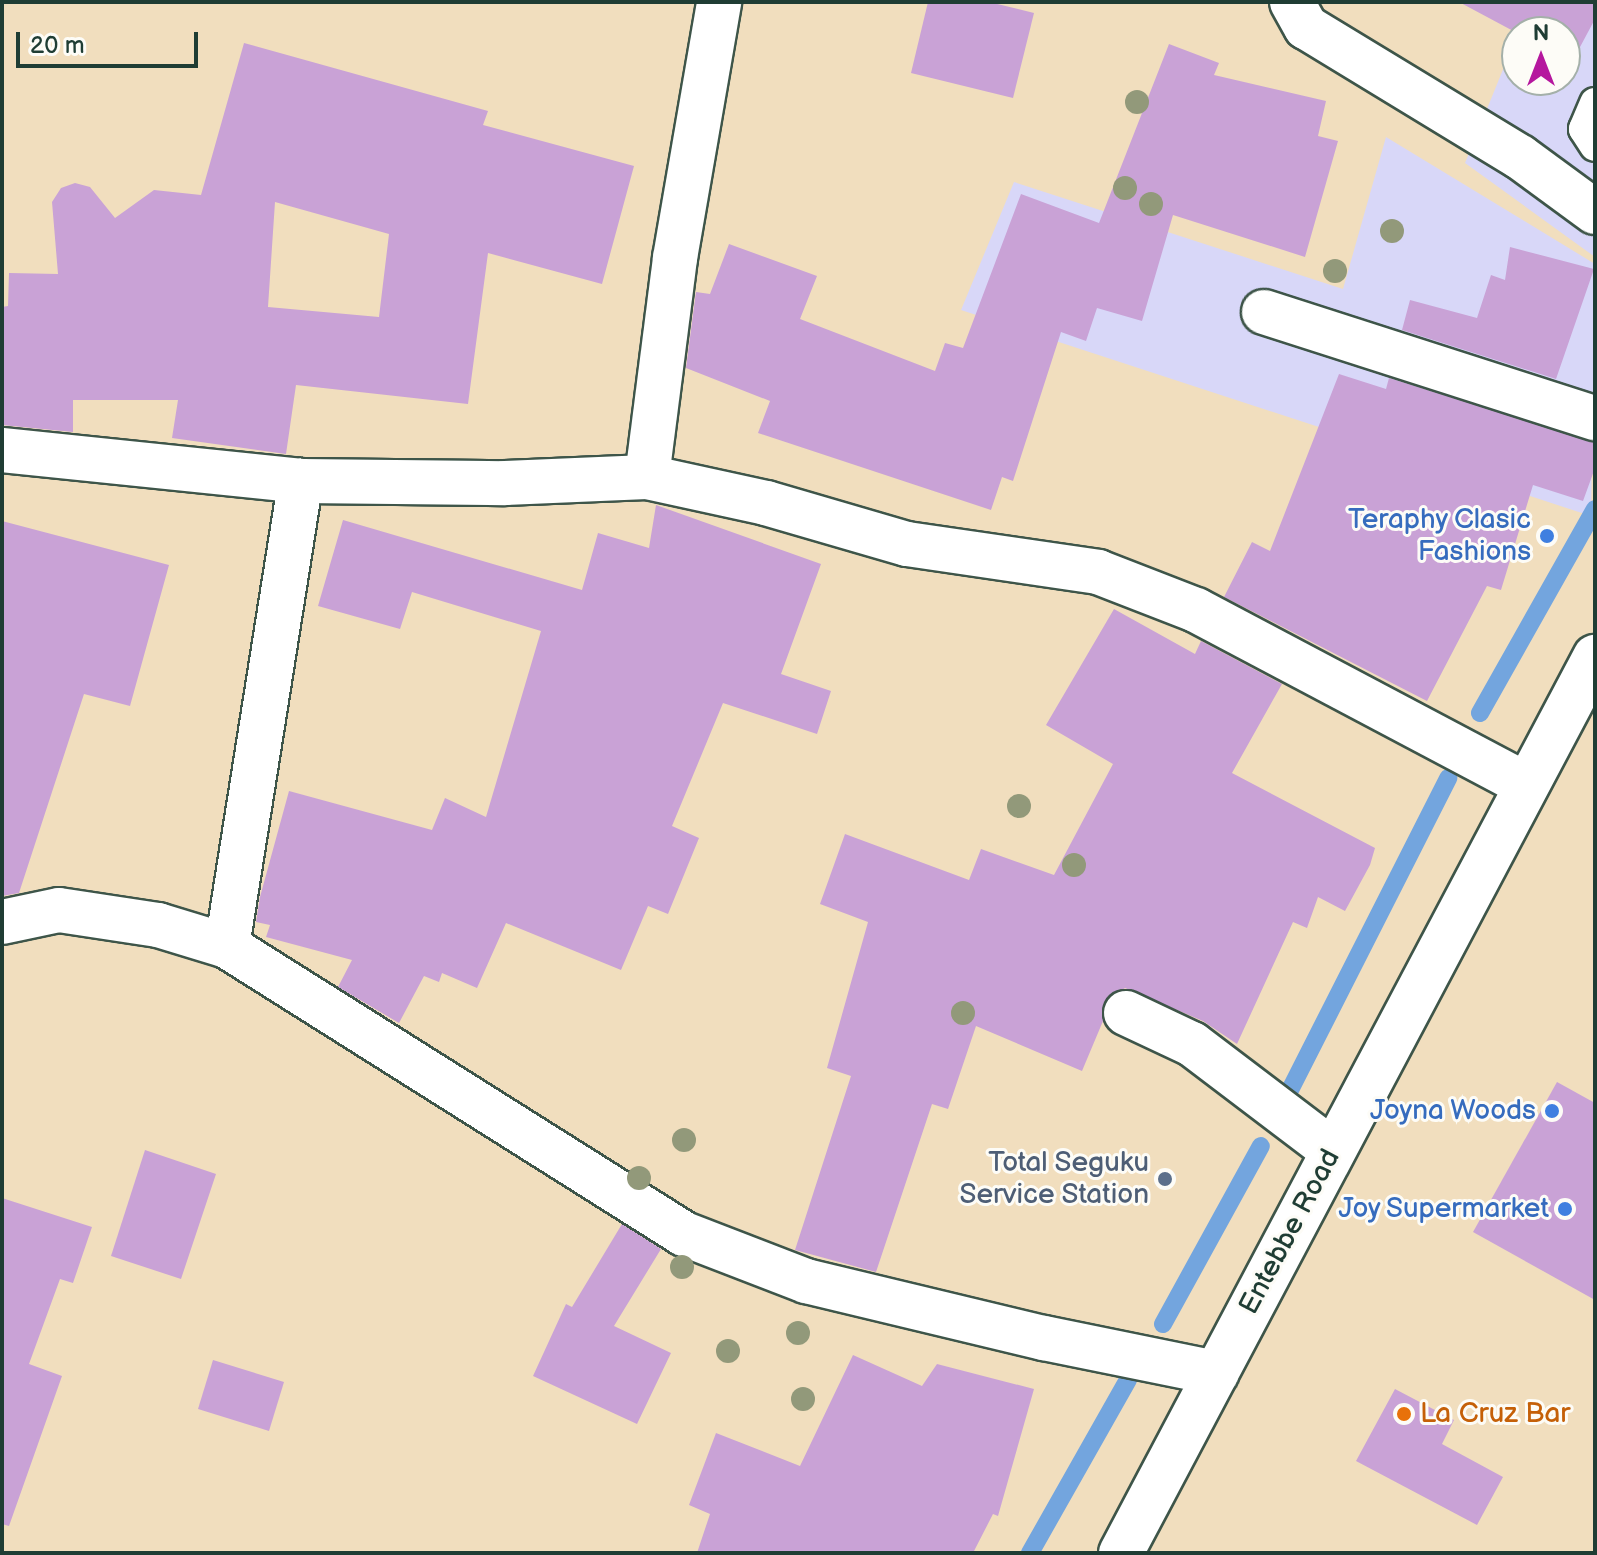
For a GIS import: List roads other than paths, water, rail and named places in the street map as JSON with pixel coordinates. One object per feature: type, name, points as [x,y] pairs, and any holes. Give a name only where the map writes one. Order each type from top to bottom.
[{"type":"street","points":[[647,477],[675,258],[719,2]]},
{"type":"street","points":[[1292,2],[1306,27],[1520,157],[1595,212]]},
{"type":"street","points":[[1264,312],[1595,418]]},
{"type":"street","points":[[2,450],[301,481],[505,483],[647,477],[766,503],[907,544],[1098,572],[1196,610],[1527,785]]},
{"type":"street","points":[[227,946],[301,481]]},
{"type":"street","name":"Entebbe Road","points":[[1121,1553],[1595,657]]},
{"type":"street","points":[[2,922],[59,910],[158,925],[227,946],[684,1234],[806,1281],[1044,1338],[1216,1373]]},
{"type":"street","points":[[1126,1013],[1192,1044],[1333,1151]]},
{"type":"lane","points":[[1595,103],[1584,129],[1595,146]]},
{"type":"waterway","points":[[1480,713],[1595,509]]},
{"type":"waterway","points":[[1290,1090],[1448,778]]},
{"type":"waterway","points":[[1163,1324],[1261,1146]]},
{"type":"waterway","points":[[1030,1553],[1128,1380]]},
{"type":"place","name":"Teraphy Clasic Fashions","points":[[1547,536]]},
{"type":"place","name":"Joyna Woods","points":[[1552,1111]]},
{"type":"place","name":"Total Seguku Service Station","points":[[1165,1179]]},
{"type":"place","name":"Joy Supermarket","points":[[1565,1209]]},
{"type":"place","name":"La Cruz Bar","points":[[1404,1414]]}]
